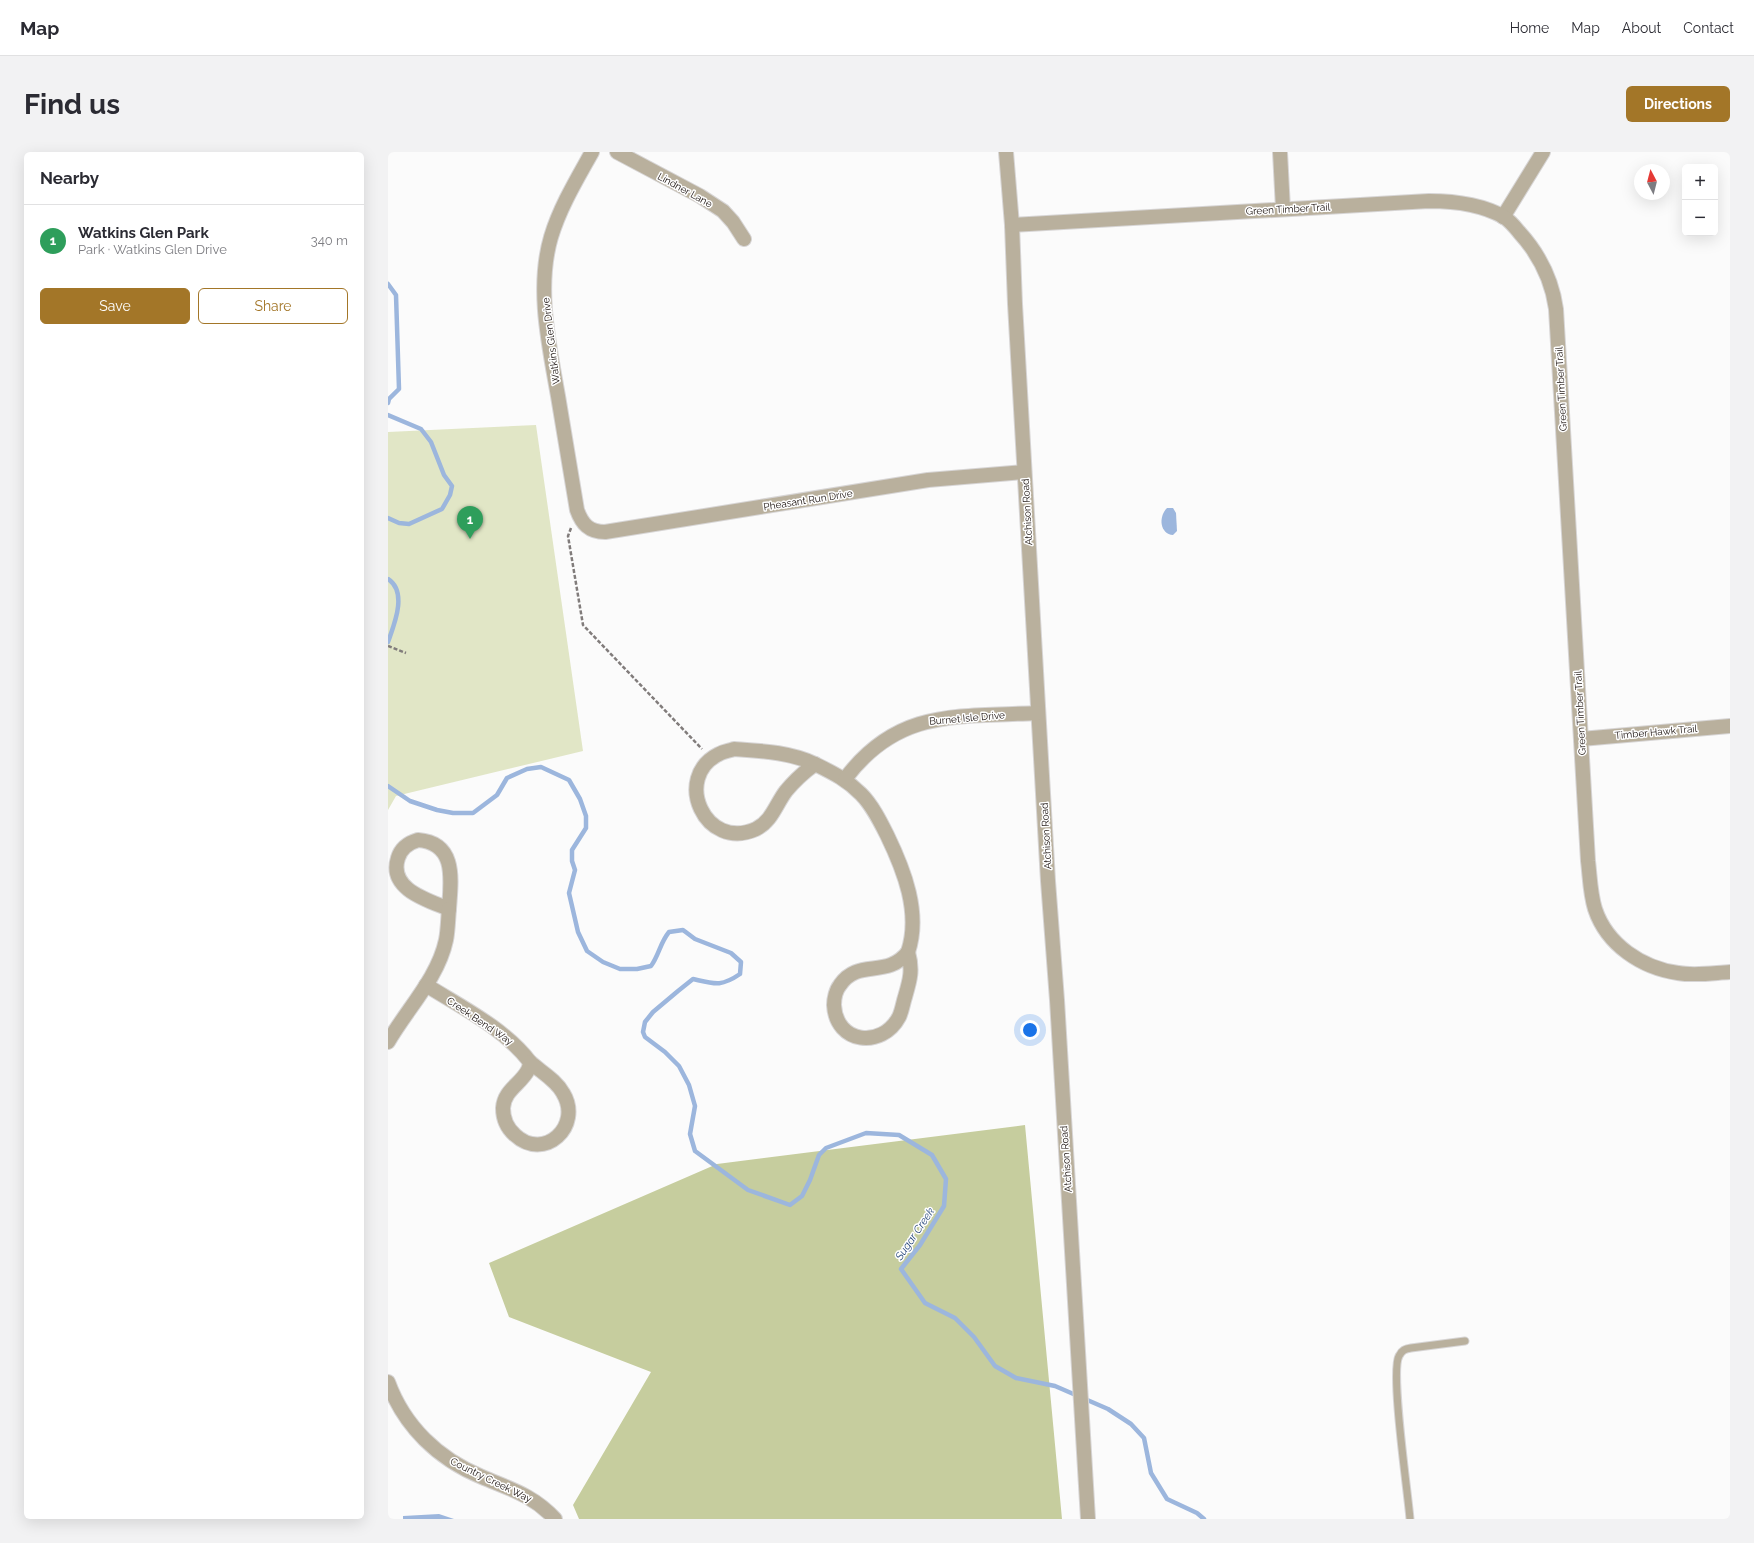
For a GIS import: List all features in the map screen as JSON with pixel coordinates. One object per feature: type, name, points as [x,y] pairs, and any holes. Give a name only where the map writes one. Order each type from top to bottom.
[{"type":"street","name":"Watkins Glen Drive","points":[[592,152],[559,216],[551,238],[546,260],[544,283],[546,318],[552,365],[577,510],[581,522],[593,531]]},
{"type":"street","name":"Lindner Lane","points":[[616,152],[700,196],[723,212],[733,222],[744,239]]},
{"type":"street","name":"Atchison Road","points":[[1006,152],[1012,225],[1038,713],[1088,1519]]},
{"type":"street","points":[[1280,152],[1283,209]]},
{"type":"street","points":[[1503,217],[1543,152]]},
{"type":"street","name":"Green Timber Trail","points":[[1012,225],[1420,201],[1447,201],[1475,206],[1503,217],[1524,238],[1542,263],[1552,290],[1556,309],[1591,894],[1595,910],[1605,930],[1615,942],[1628,954],[1643,963],[1662,970],[1690,974],[1730,972]]},
{"type":"street","name":"Pheasant Run Drive","points":[[593,531],[605,532],[928,480],[1024,472]]},
{"type":"street","name":"Burnet Isle Drive","points":[[845,779],[863,757],[884,740],[918,723],[943,718],[1038,713]]},
{"type":"street","name":"Timber Hawk Trail","points":[[1581,739],[1730,726]]},
{"type":"street","points":[[815,764],[798,777],[766,822],[758,828],[746,832],[722,830],[711,824],[702,813],[698,804],[696,792],[697,781],[704,767],[712,758],[720,753],[734,749],[772,752],[800,757],[815,764],[845,779],[862,795],[881,823],[896,853],[907,883],[912,914],[912,942],[908,952],[902,960],[894,965],[883,968],[861,970],[852,973],[844,979],[838,987],[834,1001],[834,1014],[837,1022],[843,1030],[850,1035],[859,1038],[874,1037],[883,1034],[894,1024],[899,1016],[911,974],[912,964],[908,952]]},
{"type":"street","points":[[388,1042],[431,977],[442,954],[446,940],[449,909],[451,882],[450,868],[447,857],[441,848],[436,844],[418,840],[411,842],[404,847],[396,864],[396,873],[399,881],[405,888],[426,900],[449,909]]},
{"type":"street","name":"Creek Bend Way","points":[[426,985],[497,1030],[521,1050],[530,1062]]},
{"type":"street","points":[[530,1062],[562,1092],[567,1100],[569,1114],[567,1123],[558,1137],[542,1144],[534,1145],[525,1143],[518,1138],[506,1124],[503,1107],[505,1099],[528,1071],[530,1062]]},
{"type":"street","name":"Country Creek Way","points":[[388,1382],[400,1409],[416,1431],[430,1446],[445,1458],[463,1468],[531,1498],[547,1510],[555,1519]]},
{"type":"lane","points":[[1410,1519],[1397,1394],[1396,1370],[1398,1357],[1403,1350],[1411,1348],[1465,1341]]},
{"type":"path","points":[[577,510],[568,536],[584,625],[712,758]]},
{"type":"path","points":[[388,646],[406,653]]},
{"type":"green space","points":[[536,425],[583,751],[396,796],[388,810],[388,432]]},
{"type":"green space","points":[[1025,1125],[1062,1519],[579,1519],[573,1505],[651,1372],[509,1317],[489,1263],[717,1164]]},
{"type":"water","points":[[1167,508],[1173,508],[1176,513],[1177,531],[1173,535],[1165,532],[1162,524],[1162,516]]},
{"type":"water","points":[[439,1514],[454,1519],[403,1519],[403,1516]]},
{"type":"waterway","name":"Sugar Creek","points":[[388,284],[396,295],[399,389],[389,399],[388,403]]},
{"type":"waterway","name":"Sugar Creek","points":[[388,415],[421,429],[431,442],[444,475],[452,486],[450,495],[442,509],[409,524],[399,523],[388,518]]},
{"type":"waterway","name":"Sugar Creek","points":[[388,579],[394,585],[398,600],[396,618],[388,642]]},
{"type":"waterway","name":"Sugar Creek","points":[[388,786],[410,801],[437,810],[453,813],[473,813],[497,795],[507,778],[527,769],[541,767],[569,780],[580,799],[586,816],[586,828],[572,850],[572,861],[575,870],[569,893],[578,932],[587,951],[603,962],[620,969],[637,969],[651,966],[669,932],[683,930],[695,939],[731,953],[741,962],[740,974],[723,983],[713,983],[693,979],[653,1012],[645,1022],[643,1032],[645,1037],[665,1052],[679,1066],[689,1085],[695,1106],[690,1134],[695,1151],[748,1190],[790,1205],[802,1196],[810,1180],[819,1155],[826,1148],[866,1133],[899,1135],[932,1155],[946,1179],[944,1206],[920,1245],[901,1269],[925,1303],[955,1318],[974,1337],[995,1366],[1016,1378],[1055,1386],[1108,1409],[1131,1424],[1144,1438],[1151,1473],[1167,1499],[1197,1513],[1204,1519]]},
{"type":"place","name":"Watkins Glen Park","points":[[470,539]]}]
